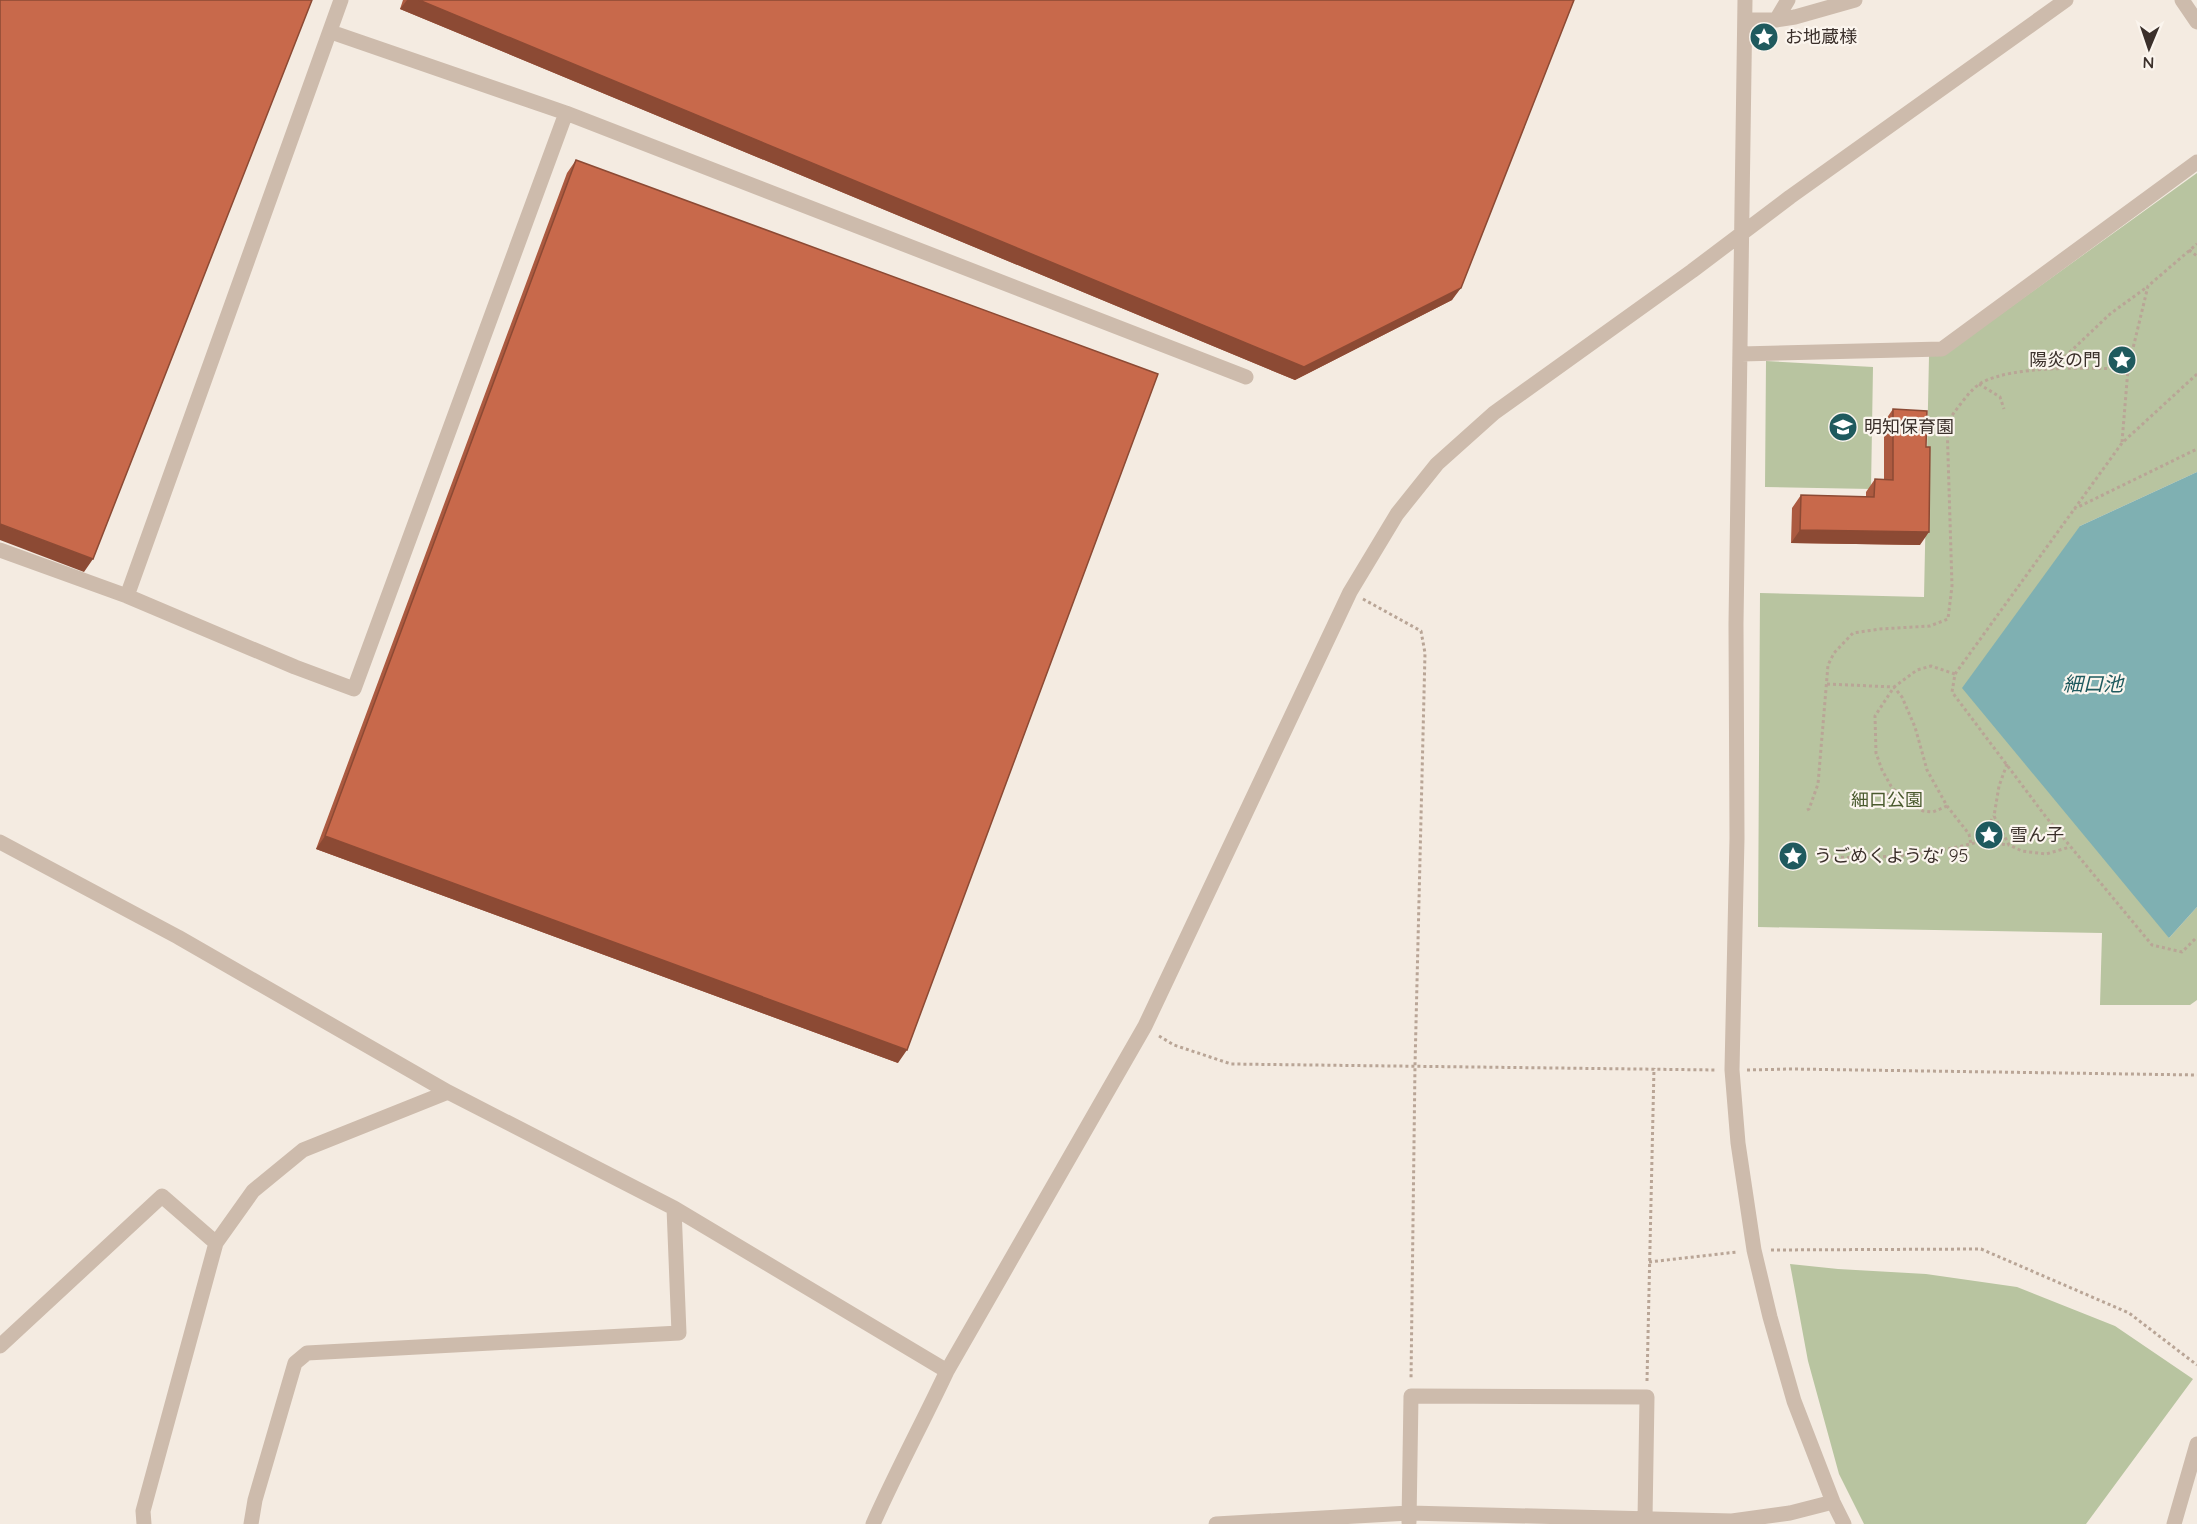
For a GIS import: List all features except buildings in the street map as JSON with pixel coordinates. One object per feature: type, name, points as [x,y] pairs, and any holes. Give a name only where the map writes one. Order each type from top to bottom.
[{"type":"street","points":[[127,596],[341,0]]},
{"type":"street","points":[[1745,0],[1736,624],[1737,838],[1732,1070],[1738,1143],[1754,1250],[1770,1317],[1794,1401],[1833,1502],[1844,1524]]},
{"type":"street","points":[[1776,20],[1788,0]]},
{"type":"street","points":[[1745,20],[1776,20],[1795,17],[1855,0]]},
{"type":"street","points":[[2182,0],[2197,22]]},
{"type":"street","points":[[873,1524],[895,1473],[920,1429],[947,1371],[1145,1026],[1350,592],[1397,514],[1437,464],[1494,413],[2057,3]]},
{"type":"street","points":[[331,32],[566,113],[1246,377]]},
{"type":"street","points":[[0,550],[127,596],[295,667],[354,689],[566,113]]},
{"type":"street","points":[[1741,354],[1942,349],[2197,162]]},
{"type":"street","points":[[0,842],[178,938],[448,1092],[674,1208],[947,1371]]},
{"type":"street","points":[[144,1524],[143,1511],[216,1244],[253,1191],[303,1150],[448,1092]]},
{"type":"street","points":[[0,1346],[162,1196],[216,1244]]},
{"type":"street","points":[[251,1524],[255,1500],[295,1363],[307,1353],[678,1333],[674,1208]]},
{"type":"street","points":[[1409,1519],[1411,1396],[1647,1397],[1646,1519]]},
{"type":"street","points":[[2175,1524],[2197,1444]]},
{"type":"street","points":[[1216,1524],[1409,1519],[1732,1521],[1790,1513],[1833,1502]]},
{"type":"path","points":[[2051,369],[2110,314],[2148,286],[2197,244]]},
{"type":"path","points":[[2189,250],[2197,256]]},
{"type":"path","points":[[2122,443],[2128,369],[2148,286]]},
{"type":"path","points":[[1808,810],[1818,784],[1828,665],[1834,653],[1853,633],[1930,626],[1948,619],[1952,586],[1947,422],[1979,384],[2008,374],[2051,369],[2128,369]]},
{"type":"path","points":[[2197,374],[2122,443],[1955,675],[1953,692],[2070,847],[2152,945],[2182,952],[2197,937]]},
{"type":"path","points":[[1979,384],[2000,397],[2004,409]]},
{"type":"path","points":[[2074,509],[2197,449]]},
{"type":"path","points":[[1350,592],[1421,631],[1425,653],[1415,1065],[1411,1396]]},
{"type":"path","points":[[1947,806],[1933,812],[1923,811],[1904,801],[1894,790],[1881,770],[1876,753],[1875,716],[1894,687],[1917,670],[1931,666],[1955,675]]},
{"type":"path","points":[[1827,684],[1894,687],[1902,697],[1915,727],[1927,770],[1947,806],[1969,834],[1971,844]]},
{"type":"path","points":[[1978,842],[1994,816],[1999,786],[2007,764]]},
{"type":"path","points":[[1881,798],[1894,790]]},
{"type":"path","points":[[1994,816],[2009,845]]},
{"type":"path","points":[[1829,857],[1869,859],[1947,851],[1978,842],[2009,845],[2022,851],[2046,854],[2070,847]]},
{"type":"path","points":[[1145,1026],[1174,1046],[1231,1064],[2197,1075]]},
{"type":"path","points":[[1647,1397],[1654,1068]]},
{"type":"path","points":[[1649,1262],[1754,1250],[1981,1249],[2129,1313],[2197,1365]]},
{"type":"green space","name":"細口公園","points":[[2197,173],[2197,472],[2080,526],[2169,938],[2197,907],[2197,1000],[2190,1005],[2100,1005],[2102,933],[1758,927],[1760,593],[1924,597],[1929,356],[1944,355]]},
{"type":"green space","points":[[1766,361],[1873,367],[1871,489],[1765,487]]},
{"type":"green space","points":[[1790,1264],[1926,1274],[2017,1287],[2115,1326],[2193,1379],[2086,1524],[1864,1524],[1839,1474],[1808,1361]]},
{"type":"water","name":"細口池","points":[[2197,472],[2197,907],[2169,938],[1962,688],[2080,526]]},
{"type":"place","name":"お地蔵様","points":[[1764,37]]},
{"type":"place","name":"陽炎の門","points":[[2122,360]]},
{"type":"place","name":"明知保育園","points":[[1843,427]]},
{"type":"place","name":"雪ん子","points":[[1989,835]]},
{"type":"place","name":"うごめくような' 95","points":[[1793,856]]}]
